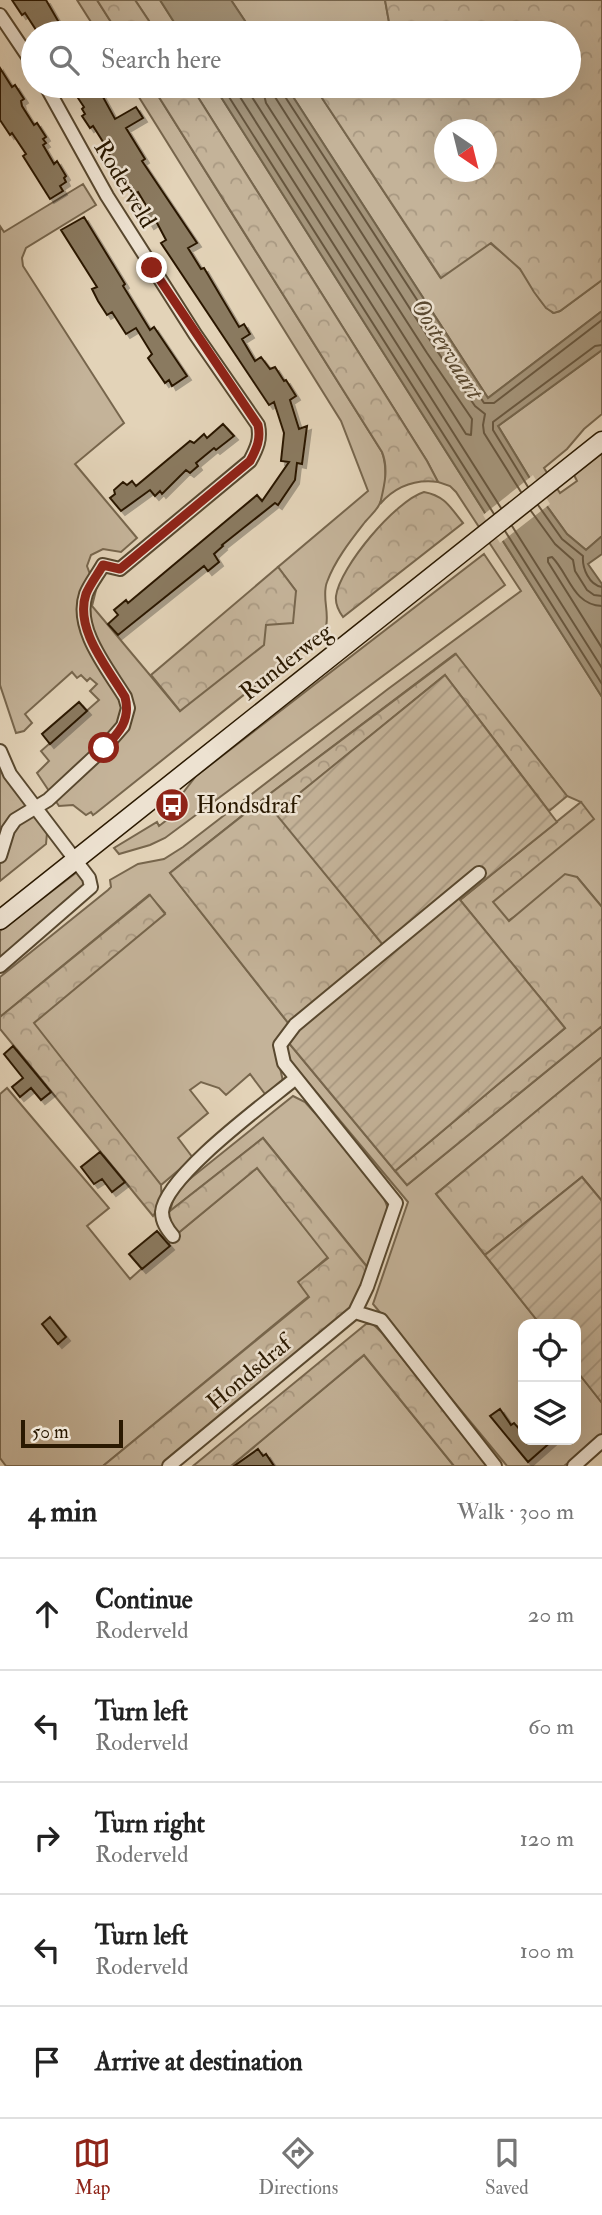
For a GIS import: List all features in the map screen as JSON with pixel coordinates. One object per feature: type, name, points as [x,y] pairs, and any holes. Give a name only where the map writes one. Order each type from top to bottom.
[{"type":"street","points":[[0,15],[21,46]]},
{"type":"street","name":"Roderveld","points":[[37,809],[104,748],[124,726],[128,708],[125,697],[88,631],[83,611],[86,594],[93,581],[103,565],[120,569],[250,461],[257,449],[260,435],[258,425],[194,334],[107,196],[53,98]]},
{"type":"street","name":"Runderweg","points":[[0,920],[602,442]]},
{"type":"street","points":[[0,751],[10,774],[77,860],[89,878],[91,887],[0,966]]},
{"type":"street","points":[[0,856],[8,831],[15,820],[37,809]]},
{"type":"street","name":"Hondsdraf","points":[[169,1466],[355,1312],[368,1287],[396,1203],[284,1063],[281,1045],[295,1025],[479,873]]},
{"type":"street","points":[[173,1236],[163,1222],[162,1213],[174,1187],[189,1168],[296,1078]]},
{"type":"street","points":[[355,1312],[381,1320],[495,1466]]},
{"type":"street","points":[[574,1466],[602,1441]]},
{"type":"green space","points":[[77,0],[97,0],[110,21],[90,21]]},
{"type":"green space","points":[[97,0],[135,0],[149,21],[110,21]]},
{"type":"green space","points":[[135,0],[160,0],[173,21],[149,21]]},
{"type":"green space","points":[[231,0],[385,0],[389,21],[245,21]]},
{"type":"green space","points":[[385,0],[602,0],[602,280],[554,313],[546,308],[520,269],[491,243],[441,278],[322,98],[581,98],[581,21],[389,21]]},
{"type":"green space","points":[[139,98],[160,98],[382,452],[385,464],[384,493],[375,511],[344,550],[327,582],[325,630],[93,815],[91,812],[86,815],[73,805],[59,806],[37,773],[49,761],[41,751],[99,700],[90,691],[97,684],[90,678],[87,681],[81,675],[77,678],[72,672],[25,714],[32,723],[24,731],[16,733],[0,685],[0,226],[4,232],[83,184],[96,205],[26,248],[22,258],[23,266],[124,423],[75,464],[137,538],[121,552],[103,549],[91,555],[87,566],[91,577],[80,599],[91,630],[88,603],[98,582],[92,606],[180,711],[296,591],[278,567],[368,491],[341,421]]},
{"type":"green space","points":[[160,98],[199,98],[438,482],[421,482],[406,486],[392,493],[380,504],[385,471],[382,452]]},
{"type":"green space","points":[[199,98],[222,98],[602,697],[602,907],[577,877],[508,921],[492,902],[581,802],[567,796],[455,654],[170,873],[289,1024],[279,1038],[277,1052],[283,1082],[268,1098],[250,1074],[226,1095],[219,1088],[201,1082],[190,1090],[208,1113],[178,1138],[193,1158],[161,1185],[33,1023],[165,913],[149,895],[0,1017],[0,977],[108,890],[111,887],[110,880],[138,864],[164,859],[183,847],[388,689],[521,591],[456,492],[450,486],[438,482]]},
{"type":"green space","points":[[294,98],[322,98],[440,277],[490,243],[520,269],[553,313],[560,311],[602,280],[602,311],[488,398]]},
{"type":"green space","points":[[602,350],[602,414],[544,468],[560,493],[577,481],[574,475],[602,453],[602,536],[586,550],[567,534],[546,505],[498,426]]},
{"type":"green space","points":[[424,492],[442,499],[463,523],[343,617],[337,607],[336,596],[347,569],[384,521],[412,498]]},
{"type":"green space","points":[[484,554],[505,585],[165,838],[119,854],[114,848],[157,822],[159,826],[181,809],[176,802],[196,776]]},
{"type":"green space","points":[[278,567],[296,591],[293,623],[266,625],[264,645],[180,711],[151,675]]},
{"type":"green space","points":[[456,654],[567,796],[549,811],[445,675],[276,813],[384,946],[289,1024],[170,873],[271,793]]},
{"type":"green space","points":[[445,675],[557,822],[460,900],[565,1028],[395,1171],[288,1042],[290,1024],[384,946],[275,813]]},
{"type":"green space","points":[[0,769],[47,833],[46,844],[0,881]]},
{"type":"green space","points":[[581,802],[594,819],[493,902],[509,921],[565,874],[577,877],[602,907],[602,1026],[407,1185],[395,1171],[565,1028],[460,900]]},
{"type":"green space","points":[[81,869],[85,880],[84,889],[0,959],[0,931]]},
{"type":"green space","points":[[150,895],[165,914],[34,1023],[161,1185],[162,1202],[153,1216],[0,1029],[0,1017]]},
{"type":"green space","points":[[602,1026],[602,1057],[436,1194],[536,1319],[518,1319],[518,1445],[581,1445],[581,1376],[602,1403],[602,1436],[564,1466],[507,1466],[373,1304],[408,1202],[291,1062],[287,1052],[288,1042],[407,1185]]},
{"type":"green space","points":[[602,1057],[602,1201],[582,1177],[485,1255],[436,1194]]},
{"type":"green space","points":[[7,1088],[109,1208],[87,1226],[130,1279],[169,1244],[171,1239],[257,1168],[328,1257],[299,1282],[309,1296],[103,1466],[6,1466],[0,1458],[0,1094]]},
{"type":"green space","points":[[293,1096],[305,1102],[339,1139],[384,1198],[388,1210],[368,1268],[263,1138],[170,1211],[176,1190]]},
{"type":"green space","points":[[263,1138],[368,1268],[352,1312],[170,1466],[103,1466],[309,1297],[298,1282],[328,1258],[257,1168],[171,1239],[159,1224],[170,1211]]},
{"type":"green space","points":[[582,1177],[602,1201],[602,1403],[581,1376],[581,1319],[536,1319],[485,1255]]},
{"type":"green space","points":[[366,1324],[373,1324],[382,1333],[489,1466],[454,1466],[364,1355],[231,1466],[193,1466]]},
{"type":"green space","points":[[364,1355],[454,1466],[231,1466]]},
{"type":"water","points":[[160,0],[231,0],[245,21],[173,21]]},
{"type":"water","name":"Oostervaart","points":[[222,98],[294,98],[488,398],[602,311],[602,350],[498,426],[567,534],[586,550],[602,536],[602,554],[588,564],[602,584],[602,697]]},
{"type":"pier","points":[[533,475],[550,504],[500,543],[483,515]]},
{"type":"building","points":[[12,0],[46,0],[58,21],[30,21],[25,13],[22,15]]},
{"type":"building","points":[[0,68],[12,87],[15,85],[24,99],[21,101],[22,106],[34,125],[37,123],[46,137],[43,139],[46,143],[43,145],[54,164],[57,161],[66,176],[66,182],[60,186],[63,191],[50,199],[23,156],[26,154],[0,120]]},
{"type":"building","points":[[78,98],[104,98],[115,119],[136,107],[143,118],[126,128],[145,159],[142,161],[197,243],[188,248],[201,269],[204,268],[239,327],[244,324],[250,334],[242,339],[255,361],[261,357],[270,369],[275,367],[296,396],[290,400],[299,429],[307,426],[302,464],[297,463],[295,480],[278,505],[275,503],[222,545],[214,554],[219,562],[208,571],[204,566],[118,635],[108,624],[118,615],[114,610],[126,600],[128,603],[257,495],[262,501],[289,462],[281,461],[284,433],[274,402],[269,405],[161,243],[166,240],[156,221],[150,225],[144,215],[150,212],[138,192],[132,195],[93,126],[90,128],[82,116],[85,114],[82,109],[84,107]]},
{"type":"building","points":[[84,217],[150,330],[154,327],[187,376],[172,386],[169,380],[165,383],[148,358],[152,354],[136,328],[126,334],[112,312],[107,315],[92,289],[97,287],[61,230]]},
{"type":"building","points":[[223,424],[234,436],[196,463],[198,466],[190,473],[186,470],[162,494],[160,491],[155,496],[150,490],[121,511],[110,498],[123,482],[127,485],[132,481],[136,486],[190,441],[194,443],[204,434],[207,438]]},
{"type":"building","points":[[79,702],[87,711],[50,744],[42,734]]},
{"type":"building","points":[[13,1046],[51,1092],[41,1100],[31,1088],[20,1097],[12,1087],[23,1078],[4,1054]]},
{"type":"building","points":[[100,1152],[125,1182],[112,1192],[102,1179],[94,1184],[81,1167]]},
{"type":"building","points":[[157,1231],[170,1246],[142,1269],[129,1254]]},
{"type":"building","points":[[50,1317],[66,1337],[58,1344],[42,1324]]},
{"type":"building","points":[[500,1409],[511,1425],[514,1423],[518,1427],[518,1445],[547,1445],[528,1462],[490,1416]]},
{"type":"building","points":[[258,1449],[263,1456],[266,1454],[274,1466],[234,1466]]},
{"type":"place","name":"Hondsdraf","points":[[172,805]]},
{"type":"route","points":[[104,748],[124,726],[128,708],[125,697],[88,631],[83,611],[86,594],[103,565],[120,569],[250,461],[257,449],[260,435],[258,425],[194,334],[152,268]]}]
